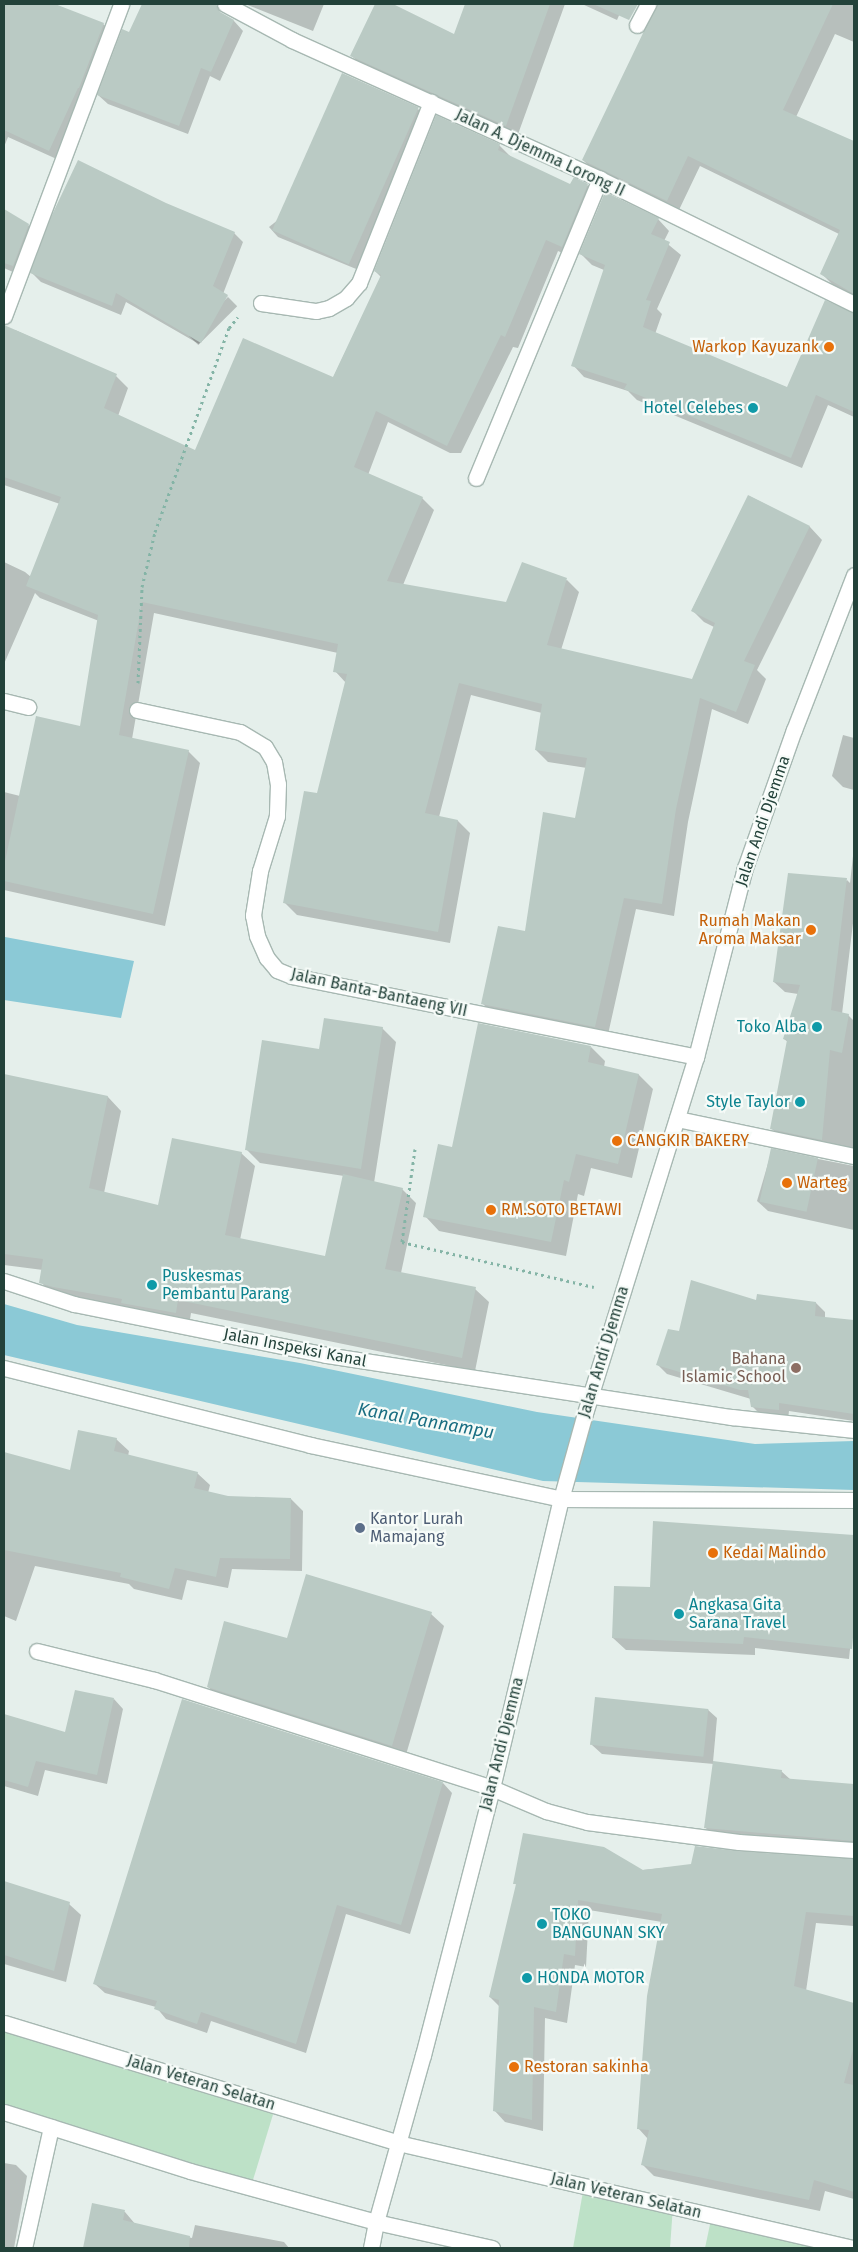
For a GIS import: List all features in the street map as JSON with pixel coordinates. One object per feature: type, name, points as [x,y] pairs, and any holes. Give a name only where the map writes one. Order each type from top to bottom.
[{"type":"street","points":[[4,316],[122,4]]},
{"type":"street","name":"Jalan A. Djemma Lorong II","points":[[225,4],[292,40],[600,179],[854,304]]},
{"type":"street","points":[[637,25],[648,4]]},
{"type":"street","points":[[261,303],[316,311],[329,308],[346,298],[359,283],[431,102]]},
{"type":"street","points":[[476,478],[600,179]]},
{"type":"street","name":"Jalan Andi Djemma","points":[[398,2143],[492,1788],[561,1499],[585,1413],[696,1057],[745,868],[794,730],[854,575]]},
{"type":"street","points":[[4,701],[28,706]]},
{"type":"street","name":"Jalan Banta-Bantaeng VII","points":[[137,710],[240,732],[265,747],[274,762],[278,784],[277,816],[260,871],[253,915],[257,936],[267,958],[277,970],[292,976],[696,1057]]},
{"type":"street","points":[[677,1119],[854,1156]]},
{"type":"street","name":"Jalan Inspeksi Kanal","points":[[4,1281],[74,1304],[326,1355],[732,1417],[854,1430]]},
{"type":"street","points":[[4,1368],[310,1445],[561,1499],[854,1500]]},
{"type":"street","points":[[37,1651],[154,1680],[492,1788],[546,1811],[587,1822],[739,1842],[854,1850]]},
{"type":"street","name":"Jalan Veteran Selatan","points":[[4,2023],[398,2143],[854,2248]]},
{"type":"street","points":[[4,2112],[190,2171],[376,2222],[492,2248]]},
{"type":"street","points":[[24,2248],[51,2127]]},
{"type":"street","points":[[371,2248],[376,2222],[398,2143]]},
{"type":"path","points":[[137,710],[142,587],[155,532],[229,328],[245,308],[261,303]]},
{"type":"path","points":[[416,1149],[402,1242],[622,1294]]},
{"type":"green space","points":[[4,2023],[276,2106],[250,2190],[4,2115]]},
{"type":"green space","points":[[584,2186],[673,2206],[670,2248],[573,2248]]},
{"type":"green space","points":[[712,2215],[854,2248],[705,2248]]},
{"type":"water","points":[[5,937],[134,961],[121,1018],[4,1000]]},
{"type":"water","name":"Kanal Pannampu","points":[[4,1304],[77,1325],[300,1363],[537,1412],[755,1444],[854,1441],[854,1490],[543,1481],[4,1355]]},
{"type":"building","points":[[4,4],[55,4],[104,23],[79,88],[49,151],[4,130]]},
{"type":"building","points":[[142,4],[216,4],[220,12],[234,20],[211,72],[201,68],[179,126],[97,95],[122,29],[129,32]]},
{"type":"building","points":[[375,4],[393,4],[454,34],[465,4],[550,4],[506,126],[350,56]]},
{"type":"building","points":[[593,4],[638,4],[629,20]]},
{"type":"building","points":[[657,4],[833,4],[783,110],[854,141],[854,294],[820,274],[840,230],[688,156],[667,201],[582,160]]},
{"type":"building","points":[[342,73],[419,107],[349,264],[272,230]]},
{"type":"building","points":[[436,115],[500,144],[498,150],[570,184],[574,177],[588,184],[562,247],[546,240],[505,337],[501,335],[447,446],[376,411],[354,467],[423,497],[387,581],[506,602],[522,562],[567,578],[547,645],[692,679],[715,623],[691,611],[748,495],[810,526],[744,661],[755,665],[736,712],[700,698],[676,809],[662,904],[624,898],[595,1027],[481,1004],[498,926],[525,931],[543,812],[575,818],[587,758],[535,750],[542,704],[459,683],[425,813],[458,820],[438,932],[283,903],[304,791],[317,793],[347,674],[333,672],[338,644],[142,602],[119,735],[189,750],[153,914],[4,881],[4,866],[36,716],[80,726],[98,615],[26,586],[61,497],[4,477],[4,325],[117,374],[104,408],[195,450],[243,338],[333,377],[381,275],[374,271]]},
{"type":"building","points":[[78,160],[166,203],[235,232],[213,286],[228,295],[201,343],[116,293],[112,306],[30,273],[51,217]]},
{"type":"building","points":[[605,192],[659,218],[651,234],[670,242],[646,300],[651,301],[643,327],[787,387],[825,300],[854,313],[854,412],[816,395],[791,458],[624,389],[627,384],[571,366],[605,265],[579,254]]},
{"type":"building","points":[[4,209],[29,224],[13,266],[4,263]]},
{"type":"building","points":[[788,873],[847,878],[831,1010],[849,1014],[842,1053],[830,1050],[822,1140],[770,1129],[787,1040],[783,1039],[800,985],[773,982]]},
{"type":"building","points":[[324,1018],[383,1027],[361,1169],[245,1150],[262,1040],[319,1049]]},
{"type":"building","points":[[478,1023],[591,1046],[588,1062],[639,1074],[618,1164],[576,1154],[569,1182],[564,1180],[551,1242],[423,1217],[438,1144],[452,1147]]},
{"type":"building","points":[[4,1074],[108,1096],[89,1188],[158,1205],[172,1138],[242,1152],[225,1235],[325,1256],[343,1174],[403,1188],[385,1269],[476,1287],[462,1358],[178,1300],[176,1313],[121,1303],[122,1299],[39,1283],[43,1259],[4,1254]]},
{"type":"building","name":"Warteg","points":[[771,1148],[818,1158],[807,1212],[760,1202]]},
{"type":"building","points":[[691,1280],[756,1300],[757,1294],[816,1302],[815,1316],[854,1320],[854,1414],[779,1403],[779,1410],[751,1407],[748,1390],[740,1390],[656,1365],[668,1329],[679,1331]]},
{"type":"building","points":[[78,1430],[117,1438],[114,1451],[198,1472],[194,1488],[228,1496],[291,1498],[290,1559],[220,1558],[216,1577],[175,1568],[169,1589],[120,1577],[121,1573],[4,1550],[4,1452],[70,1470]]},
{"type":"building","points":[[653,1521],[854,1535],[854,1626],[852,1649],[744,1637],[743,1644],[612,1638],[614,1586],[650,1587]]},
{"type":"building","points":[[306,1574],[432,1612],[392,1746],[207,1687],[224,1621],[287,1638]]},
{"type":"building","points":[[75,1690],[114,1698],[97,1775],[36,1761],[28,1787],[4,1780],[4,1714],[65,1732]]},
{"type":"building","points":[[595,1697],[708,1709],[703,1757],[590,1745]]},
{"type":"building","points":[[182,1699],[443,1782],[401,1925],[337,1905],[296,2044],[201,2012],[197,2024],[154,2009],[157,2001],[93,1984]]},
{"type":"building","points":[[713,1761],[782,1770],[781,1778],[854,1784],[854,1841],[704,1828]]},
{"type":"building","points":[[523,1833],[604,1847],[643,1870],[691,1864],[695,1846],[854,1859],[854,1916],[806,1912],[794,1986],[854,2003],[854,2046],[844,2083],[854,2085],[854,2192],[814,2180],[809,2200],[641,2165],[649,2130],[637,2129],[647,1996],[662,1914],[578,1900],[575,1956],[564,1954],[556,2012],[534,2007],[532,2120],[493,2111],[499,2000],[489,1997],[516,1884],[513,1884]]},
{"type":"building","points":[[4,1881],[70,1902],[54,1971],[4,1955]]},
{"type":"building","points":[[92,2203],[125,2210],[123,2220],[190,2236],[189,2248],[83,2248]]},
{"type":"place","name":"Warkop Kayuzank","points":[[829,347]]},
{"type":"place","name":"Hotel Celebes","points":[[753,408]]},
{"type":"place","name":"Rumah Makan Aroma Maksar","points":[[811,930]]},
{"type":"place","name":"Toko Alba","points":[[817,1027]]},
{"type":"place","name":"Style Taylor","points":[[800,1102]]},
{"type":"place","name":"CANGKIR BAKERY","points":[[617,1141]]},
{"type":"place","name":"Warteg","points":[[787,1183]]},
{"type":"place","name":"RM.SOTO BETAWI","points":[[491,1210]]},
{"type":"place","name":"Puskesmas Pembantu Parang","points":[[152,1285]]},
{"type":"place","name":"Bahana Islamic School","points":[[796,1368]]},
{"type":"place","name":"Kantor Lurah Mamajang","points":[[360,1528]]},
{"type":"place","name":"Kedai Malindo","points":[[713,1553]]},
{"type":"place","name":"Angkasa Gita Sarana Travel","points":[[679,1614]]},
{"type":"place","name":"TOKO BANGUNAN SKY","points":[[542,1924]]},
{"type":"place","name":"HONDA MOTOR","points":[[527,1978]]},
{"type":"place","name":"Restoran sakinha","points":[[514,2067]]}]
